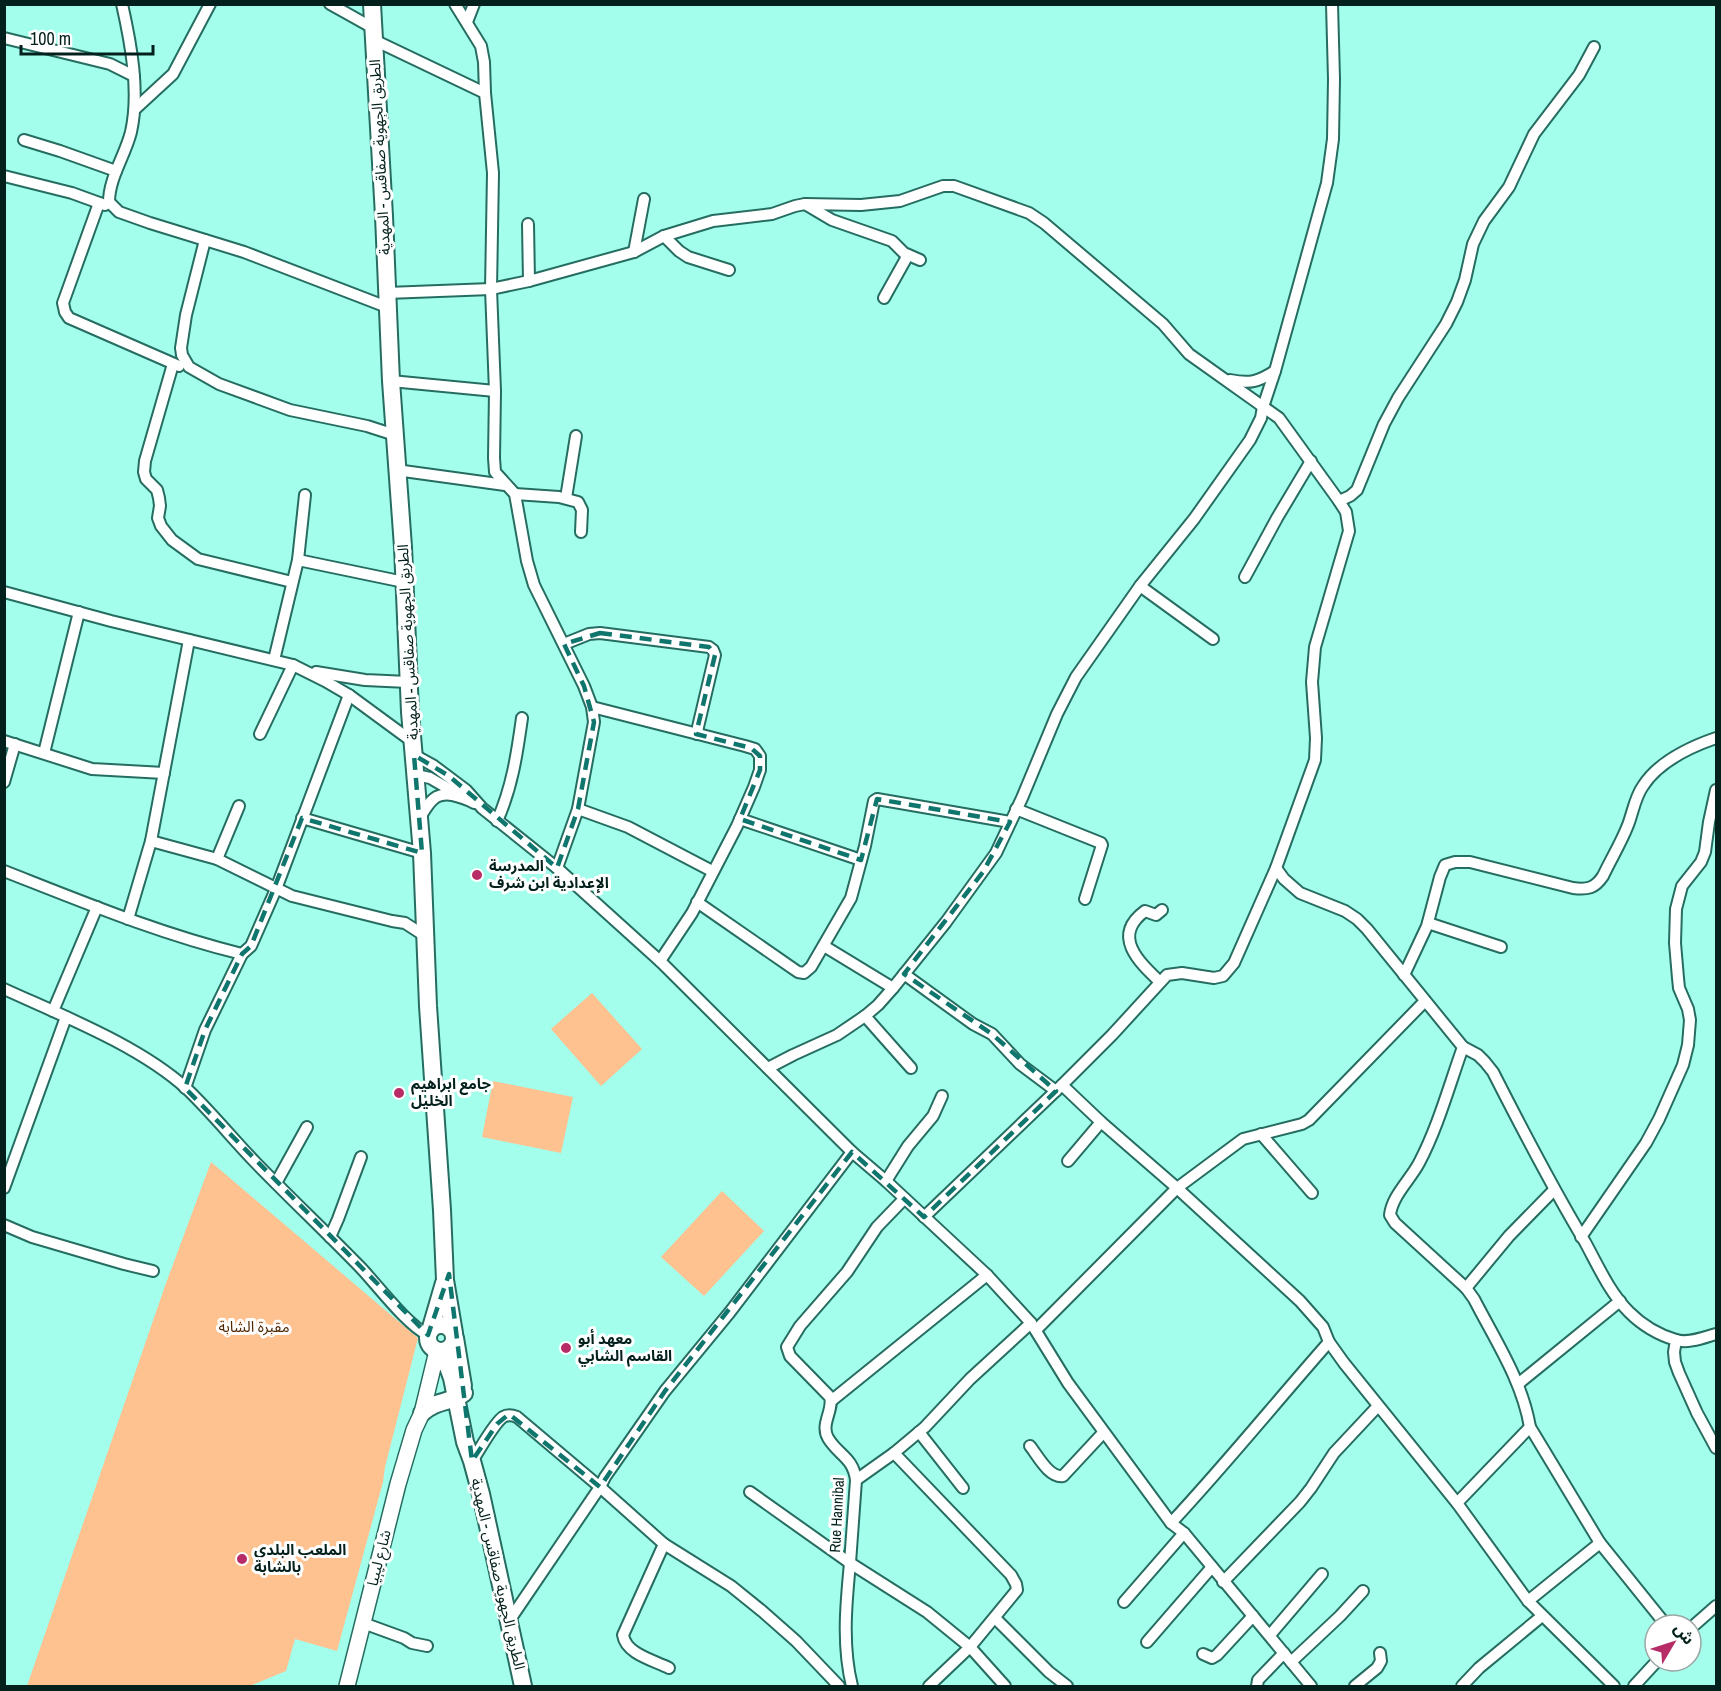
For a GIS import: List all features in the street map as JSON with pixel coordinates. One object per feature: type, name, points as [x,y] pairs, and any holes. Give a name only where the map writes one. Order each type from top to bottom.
[{"type":"main road","name":"الطريق الجهوية صفاقس - المهدية","points":[[372,4],[408,682],[422,853],[445,1280],[454,1335],[465,1442],[472,1461],[526,1686]]},
{"type":"main road","name":"الطريق الجهوية صفاقس - المهدية","points":[[445,1280],[431,1341],[448,1367],[460,1396]]},
{"type":"main road","points":[[440,1324],[448,1327],[454,1335],[454,1342],[449,1349],[441,1352],[431,1341],[432,1328],[440,1324]]},
{"type":"main road","name":"شارع ليبيا","points":[[346,1686],[398,1484],[414,1430],[422,1413],[431,1341]]},
{"type":"main road","name":"شارع ليبيا","points":[[414,1430],[414,1413],[431,1341]]},
{"type":"main road","points":[[422,1413],[436,1403],[460,1396]]},
{"type":"street","points":[[114,208],[110,202],[110,188],[130,135],[135,109],[134,76],[122,4]]},
{"type":"street","points":[[135,109],[173,74],[210,4]]},
{"type":"street","points":[[330,4],[373,34],[485,93]]},
{"type":"street","points":[[455,4],[481,46],[484,62],[493,173],[491,288],[495,472],[515,494],[566,498],[578,502],[582,507],[581,532]]},
{"type":"street","points":[[467,22],[474,4]]},
{"type":"street","points":[[768,1068],[837,1035],[865,1016],[878,1005],[946,922],[996,854],[1057,714],[1076,677],[1140,586],[1194,519],[1250,440],[1261,418],[1327,183],[1333,139],[1332,4]]},
{"type":"street","points":[[4,38],[110,64],[134,76]]},
{"type":"street","points":[[1339,501],[1357,490],[1394,405],[1446,324],[1462,291],[1473,244],[1484,221],[1509,187],[1534,134],[1579,75],[1594,47]]},
{"type":"street","points":[[24,140],[116,171]]},
{"type":"street","points":[[4,176],[72,193],[150,223],[387,300],[491,288],[528,281],[634,252],[664,236],[713,221],[772,214],[805,204],[861,205],[900,201],[948,185],[1029,213],[1044,223],[1163,324],[1190,354],[1279,418],[1346,512],[1349,531],[1314,654],[1312,682],[1316,754],[1276,868],[1234,963],[1223,976],[1214,978],[1174,973],[1167,975],[1059,1088],[924,1217]]},
{"type":"street","points":[[634,252],[644,199]]},
{"type":"street","points":[[99,203],[65,296],[64,312],[69,318],[173,364],[197,372]]},
{"type":"street","points":[[805,204],[832,220],[892,241],[900,250],[920,260]]},
{"type":"street","points":[[528,224],[528,281]]},
{"type":"street","points":[[664,236],[688,257],[729,270]]},
{"type":"street","points":[[205,240],[186,315],[181,348],[189,367],[219,384],[290,410],[367,426],[395,435]]},
{"type":"street","points":[[884,298],[908,255]]},
{"type":"street","points":[[173,364],[145,461],[144,472],[146,478],[157,490],[160,506],[158,518],[161,526],[172,540],[198,559],[292,582]]},
{"type":"street","points":[[1226,380],[1242,383],[1260,381],[1275,371]]},
{"type":"street","points":[[391,381],[495,391]]},
{"type":"street","points":[[566,498],[576,436]]},
{"type":"street","points":[[1245,577],[1311,461]]},
{"type":"street","points":[[396,470],[505,485]]},
{"type":"street","points":[[515,494],[527,561],[534,585],[584,686],[592,707],[594,722],[578,809],[558,868]]},
{"type":"street","points":[[274,660],[298,560],[306,495]]},
{"type":"street","points":[[298,560],[404,582]]},
{"type":"street","points":[[1140,586],[1213,639]]},
{"type":"street","points":[[4,592],[111,621],[293,665],[349,695],[466,790],[482,808],[558,868],[660,961],[852,1152],[987,1275],[1034,1327],[1068,1383],[1171,1523],[1184,1533],[1311,1686]]},
{"type":"street","points":[[44,753],[79,612]]},
{"type":"street","points":[[564,644],[589,634],[600,633],[709,647],[715,655],[698,734]]},
{"type":"street","points":[[128,919],[151,841],[189,640]]},
{"type":"street","points":[[260,734],[293,665]]},
{"type":"street","points":[[304,670],[366,680],[408,682]]},
{"type":"street","points":[[185,1088],[205,1030],[242,954],[251,946],[276,889],[349,695]]},
{"type":"street","points":[[592,707],[755,749],[760,756],[760,770],[740,819],[692,913],[660,961]]},
{"type":"street","points":[[497,821],[506,800],[516,762],[522,718]]},
{"type":"street","points":[[1404,975],[1428,922],[1445,865],[1455,862],[1480,864],[1584,890],[1595,886],[1603,876],[1625,832],[1641,788],[1648,779],[1654,772],[1687,750],[1716,738]]},
{"type":"street","points":[[4,782],[10,742],[92,769],[164,773]]},
{"type":"street","points":[[416,775],[430,778],[482,808]]},
{"type":"street","points":[[1581,1237],[1646,1143],[1683,1065],[1688,1045],[1690,1020],[1679,988],[1674,936],[1676,909],[1685,879],[1698,866],[1705,852],[1716,790]]},
{"type":"street","points":[[419,819],[434,798],[443,794],[465,798]]},
{"type":"street","points":[[697,902],[798,972],[804,973],[808,971],[824,946],[851,898],[874,801],[877,799],[1010,822]]},
{"type":"street","points":[[217,859],[239,806]]},
{"type":"street","points":[[578,809],[628,827],[712,871]]},
{"type":"street","points":[[1016,809],[1101,843],[1085,899]]},
{"type":"street","points":[[302,818],[422,853]]},
{"type":"street","points":[[740,819],[861,860]]},
{"type":"street","points":[[151,841],[217,859],[292,896],[405,923],[425,936]]},
{"type":"street","points":[[1276,868],[1291,887],[1300,893],[1345,911],[1357,919],[1378,941],[1463,1047],[1478,1055],[1485,1062],[1554,1190],[1620,1301],[1639,1321],[1658,1333],[1676,1340],[1693,1340],[1716,1334]]},
{"type":"street","points":[[4,871],[128,919],[203,944],[242,954]]},
{"type":"street","points":[[53,1011],[97,907]]},
{"type":"street","points":[[1160,982],[1143,966],[1129,947],[1129,931],[1138,916],[1145,911],[1156,915],[1162,910]]},
{"type":"street","points":[[1428,922],[1501,947]]},
{"type":"street","points":[[824,946],[892,988]]},
{"type":"street","points":[[904,974],[973,1024],[992,1034],[1020,1064],[1059,1088],[1101,1122],[1300,1301],[1323,1328],[1329,1342],[1378,1406],[1457,1503],[1528,1601],[1614,1686]]},
{"type":"street","points":[[4,989],[66,1017],[148,1060],[185,1088],[431,1341]]},
{"type":"street","points":[[856,1480],[919,1432],[965,1384],[1034,1327],[1177,1188],[1244,1139],[1302,1124],[1309,1120],[1425,1001]]},
{"type":"street","points":[[865,1016],[911,1068]]},
{"type":"street","points":[[4,1188],[66,1017]]},
{"type":"street","points":[[1463,1047],[1425,1150],[1394,1201],[1390,1215],[1395,1223],[1466,1288],[1474,1299],[1518,1384],[1530,1426],[1600,1543],[1656,1613]]},
{"type":"street","points":[[886,1181],[908,1146],[933,1116],[942,1096]]},
{"type":"street","points":[[1068,1161],[1101,1122]]},
{"type":"street","points":[[276,1183],[308,1127]]},
{"type":"street","points":[[1261,1134],[1312,1193]]},
{"type":"street","points":[[509,1621],[665,1391],[730,1312],[852,1152]]},
{"type":"street","points":[[330,1237],[361,1157]]},
{"type":"street","points":[[1466,1288],[1509,1236],[1554,1190]]},
{"type":"street","points":[[904,1199],[877,1227],[847,1272],[807,1317],[788,1343],[790,1356],[830,1397],[831,1401],[987,1275]]},
{"type":"street","points":[[4,1225],[32,1237],[124,1264],[153,1270]]},
{"type":"street","points":[[1518,1384],[1620,1301]]},
{"type":"street","points":[[1676,1340],[1674,1352],[1679,1373],[1716,1448]]},
{"type":"street","points":[[1171,1523],[1228,1461],[1246,1437],[1329,1342]]},
{"type":"street","name":"Rue Hannibal","points":[[831,1401],[825,1426],[828,1437],[849,1459],[856,1480],[846,1593],[846,1641],[848,1671],[852,1686]]},
{"type":"street","points":[[1223,1582],[1300,1502],[1334,1453],[1378,1406]]},
{"type":"street","points":[[472,1461],[502,1417],[509,1414],[517,1417],[664,1544],[731,1586],[754,1604],[796,1641],[839,1686]]},
{"type":"street","points":[[1457,1503],[1530,1426]]},
{"type":"street","points":[[919,1432],[963,1488]]},
{"type":"street","points":[[1030,1446],[1054,1476],[1059,1477],[1063,1476],[1103,1433]]},
{"type":"street","points":[[894,1453],[1011,1575],[1017,1590],[970,1647],[929,1686]]},
{"type":"street","points":[[750,1492],[850,1563],[927,1612],[970,1647],[1005,1686]]},
{"type":"street","points":[[1124,1602],[1184,1533]]},
{"type":"street","points":[[1528,1601],[1600,1543]]},
{"type":"street","points":[[664,1544],[623,1635],[624,1642],[630,1649],[669,1668]]},
{"type":"street","points":[[1147,1642],[1212,1567]]},
{"type":"street","points":[[1270,1635],[1322,1574]]},
{"type":"street","points":[[1257,1686],[1258,1680],[1340,1616],[1363,1591]]},
{"type":"street","points":[[1703,1617],[1716,1606]]},
{"type":"street","points":[[1203,1654],[1212,1658],[1216,1655],[1253,1616]]},
{"type":"street","points":[[1462,1686],[1479,1668],[1542,1616]]},
{"type":"street","points":[[996,1618],[1049,1672],[1067,1686]]},
{"type":"street","points":[[363,1623],[412,1643],[427,1646]]},
{"type":"street","points":[[1355,1686],[1377,1668],[1381,1661],[1380,1653]]},
{"type":"street","points":[[1634,1686],[1646,1673]]},
{"type":"highlighted area","points":[[600,633],[709,647],[715,655],[696,734],[751,748],[760,756],[760,770],[740,819],[861,860],[877,799],[1010,822],[983,872],[904,974],[992,1034],[1056,1091],[924,1217],[852,1152],[665,1391],[600,1487],[509,1414],[497,1424],[472,1461],[449,1274],[428,1335],[185,1088],[205,1030],[242,954],[251,946],[302,818],[422,853],[414,755],[449,776],[557,868],[578,809],[594,722],[584,686],[564,644]]},
{"type":"green space","points":[[592,993],[642,1049],[601,1086],[551,1029]]},
{"type":"green space","points":[[493,1081],[573,1097],[561,1153],[482,1137]]},
{"type":"green space","name":"مقبرة الشابة","points":[[211,1162],[418,1338],[383,1482],[337,1651],[295,1639],[286,1671],[250,1686],[27,1686],[165,1286]]},
{"type":"green space","points":[[722,1191],[764,1231],[704,1296],[661,1257]]},
{"type":"place","name":"المدرسة الإعدادية ابن شرف","points":[[477,875]]},
{"type":"place","name":"جامع ابراهيم الخليل","points":[[399,1093]]},
{"type":"place","name":"معهد أبو القاسم الشابي","points":[[566,1348]]},
{"type":"place","name":"الملعب البلدي بالشابة","points":[[242,1559]]}]
